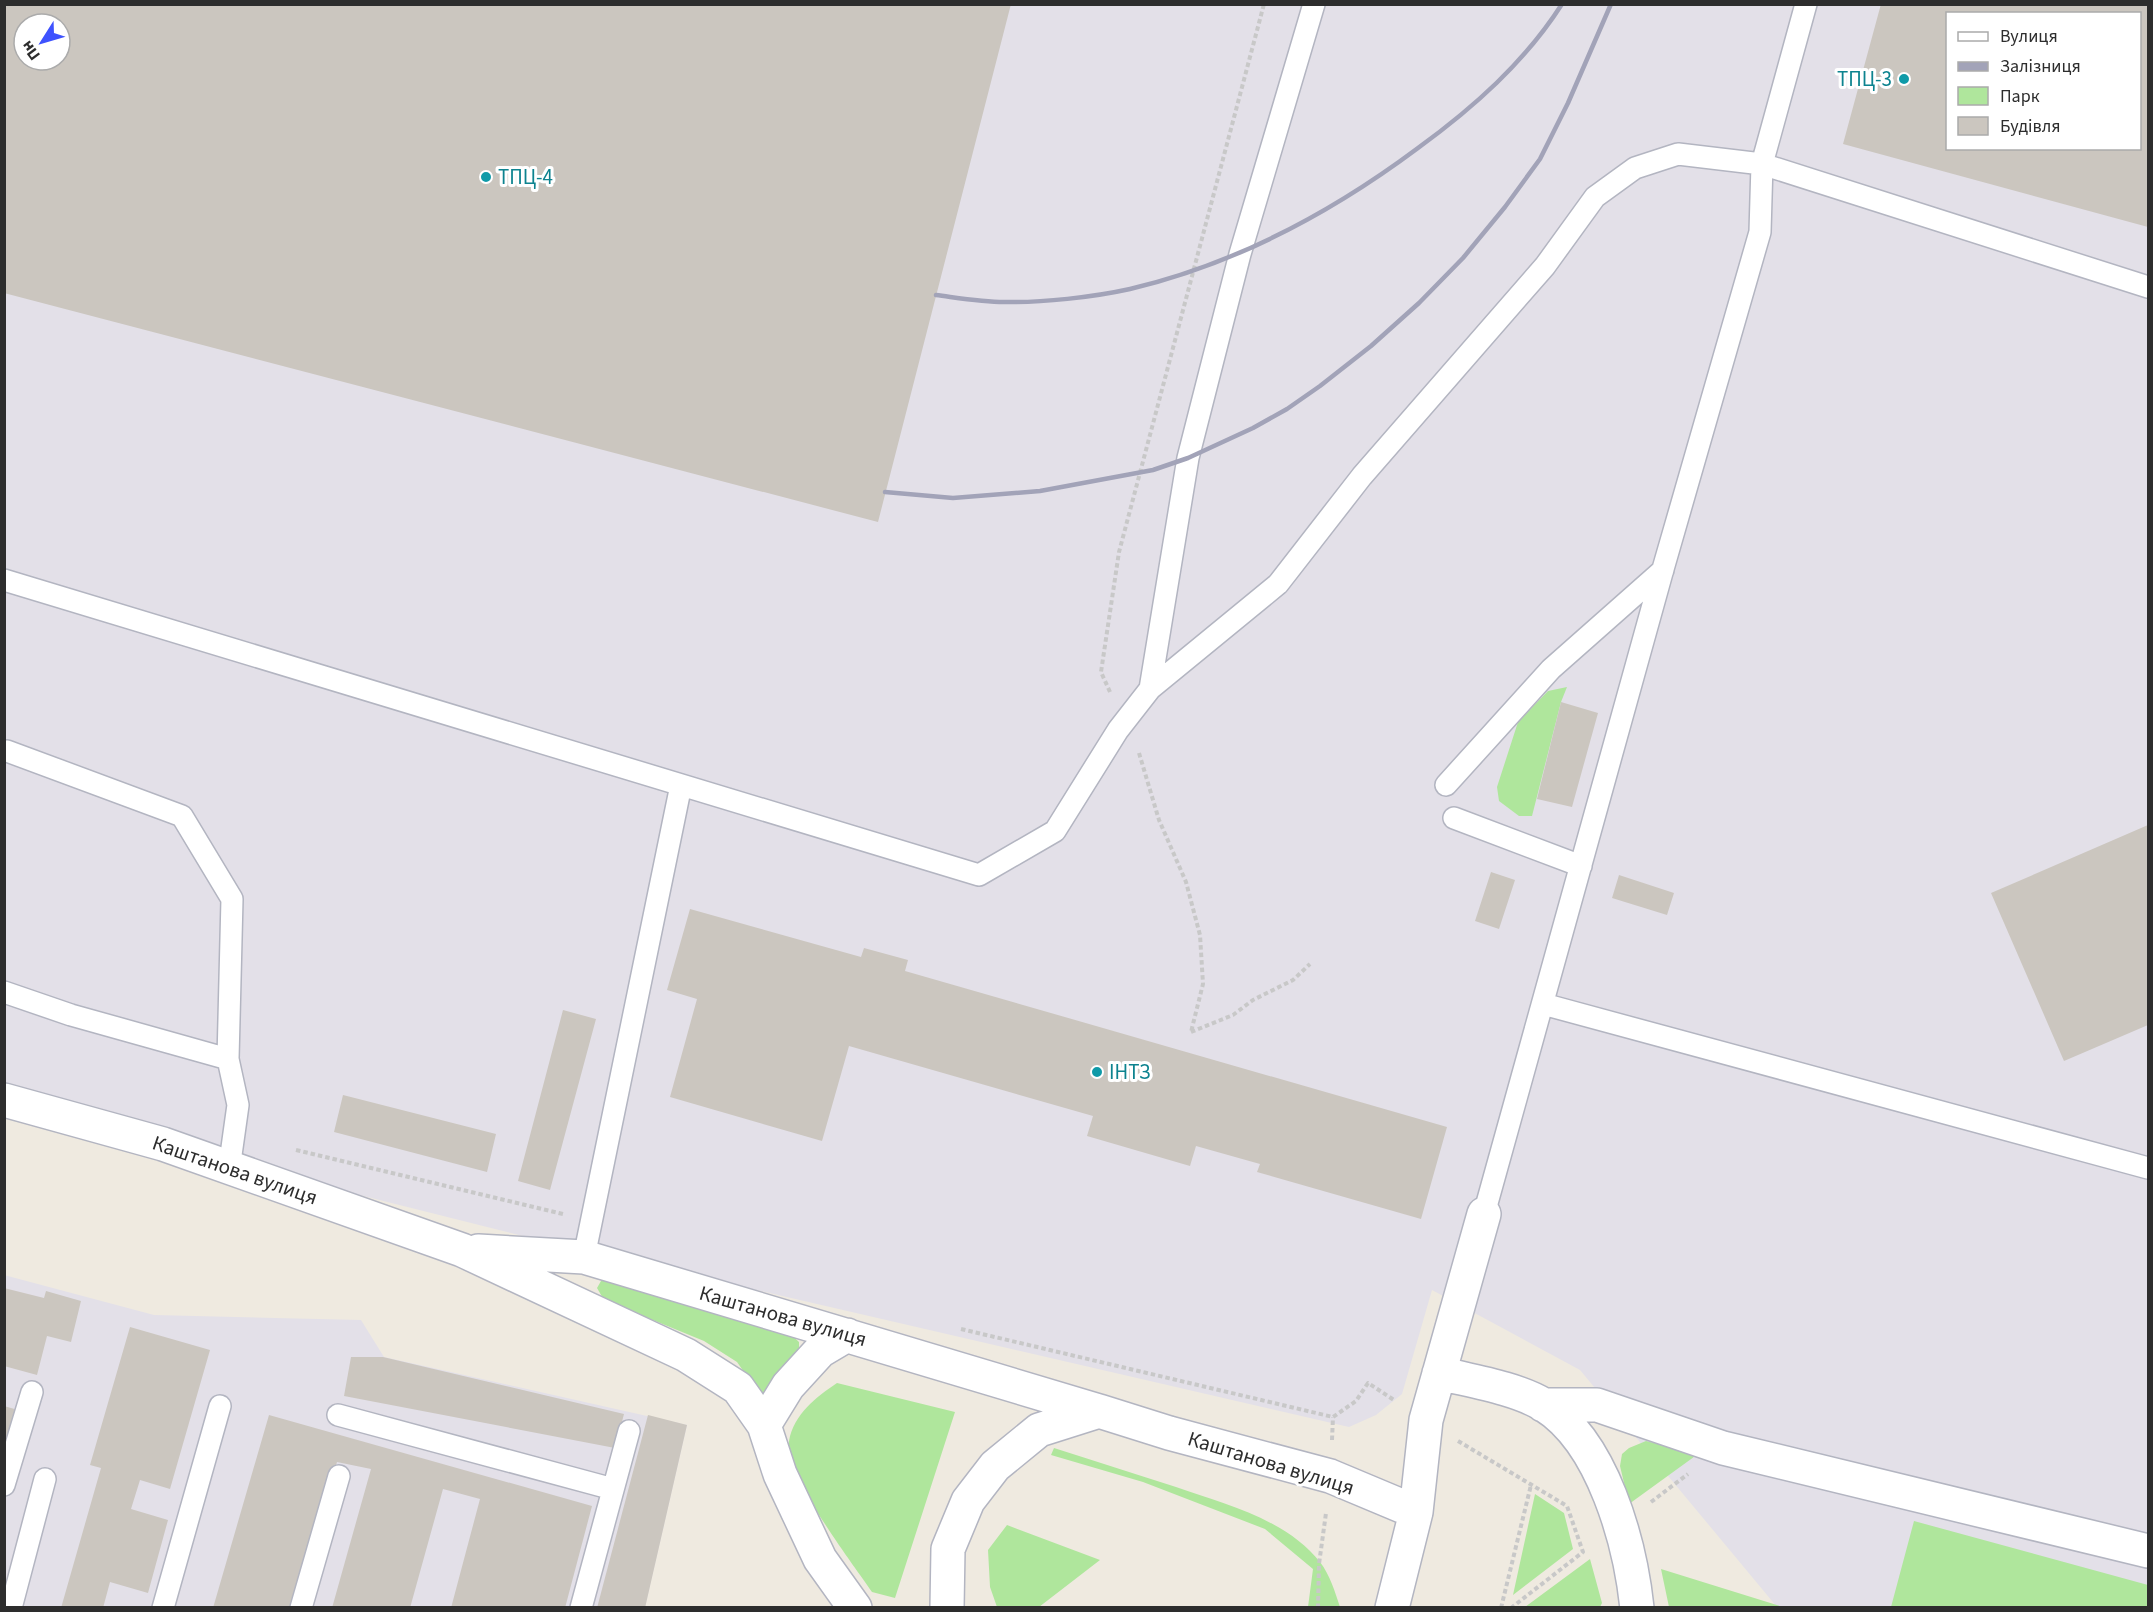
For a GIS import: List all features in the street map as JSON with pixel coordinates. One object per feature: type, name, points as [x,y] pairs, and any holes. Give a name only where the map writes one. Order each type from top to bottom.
[{"type":"street","name":"Каштанова вулиця","points":[[4,1100],[163,1144],[462,1250],[686,1355],[738,1388],[764,1425],[780,1474],[820,1559],[855,1608]]},
{"type":"street","points":[[1392,1608],[1416,1512],[1426,1420],[1484,1214]]},
{"type":"street","name":"Каштанова вулиця","points":[[462,1250],[584,1257],[1169,1432],[1330,1476],[1416,1512]]},
{"type":"street","points":[[764,1425],[788,1386],[820,1351],[847,1335]]},
{"type":"street","points":[[1439,1373],[1505,1389],[1543,1405],[1572,1427],[1603,1476],[1620,1524],[1635,1588],[1637,1608]]},
{"type":"street","points":[[1543,1405],[1597,1405],[1723,1448],[2148,1551]]},
{"type":"street","points":[[947,1608],[948,1549],[968,1501],[995,1466],[1039,1430],[1099,1411]]},
{"type":"lane","points":[[1150,689],[1188,458],[1240,254],[1314,4]]},
{"type":"lane","points":[[1484,1214],[1663,569],[1760,232],[1762,164],[1806,4]]},
{"type":"lane","points":[[4,580],[979,875],[1055,831],[1125,722],[1150,689],[1278,584],[1362,476],[1545,266],[1595,197],[1635,168],[1678,154],[1762,164],[2148,287]]},
{"type":"lane","points":[[1446,785],[1551,669],[1663,569]]},
{"type":"lane","points":[[7,751],[182,816],[232,899],[228,1059],[238,1105],[229,1169]]},
{"type":"lane","points":[[584,1257],[681,785]]},
{"type":"lane","points":[[1454,818],[1581,866]]},
{"type":"lane","points":[[4,992],[70,1015],[228,1059]]},
{"type":"lane","points":[[1543,1004],[2148,1168]]},
{"type":"lane","points":[[4,1485],[32,1392]]},
{"type":"lane","points":[[164,1608],[220,1406]]},
{"type":"lane","points":[[338,1414],[614,1489]]},
{"type":"lane","points":[[582,1608],[629,1431]]},
{"type":"lane","points":[[301,1608],[339,1476]]},
{"type":"lane","points":[[11,1608],[45,1479]]},
{"type":"path","points":[[1264,4],[1119,552],[1101,672],[1140,754],[1159,820],[1186,882],[1200,935],[1203,984],[1191,1032],[1233,1015],[1253,1000],[1293,980],[1310,964]]},
{"type":"path","points":[[950,1327],[1333,1417],[1356,1401],[1368,1383]]},
{"type":"path","points":[[1454,1438],[1567,1506],[1583,1552],[1511,1608]]},
{"type":"path","points":[[1501,1608],[1531,1485]]},
{"type":"shaded area","points":[[5,5],[2148,5],[2148,1607],[1777,1607],[1580,1370],[1432,1290],[1402,1394],[1376,1415],[1349,1427],[519,1235],[5,1106]]},
{"type":"shaded area","points":[[4,1275],[154,1315],[361,1320],[384,1357],[687,1425],[645,1607],[5,1607]]},
{"type":"green space","points":[[1567,687],[1561,702],[1532,816],[1519,816],[1499,801],[1497,787],[1518,722],[1548,691]]},
{"type":"green space","points":[[601,1281],[624,1281],[786,1330],[799,1342],[799,1355],[763,1399],[737,1362],[704,1341],[604,1300],[597,1288]]},
{"type":"green space","points":[[837,1383],[955,1412],[895,1598],[872,1592],[821,1518],[790,1456],[789,1441],[801,1414],[814,1400]]},
{"type":"green space","points":[[1646,1441],[1698,1454],[1629,1504],[1620,1466],[1622,1454],[1629,1448]]},
{"type":"green space","points":[[1054,1448],[1214,1500],[1272,1524],[1306,1547],[1320,1562],[1340,1607],[1308,1607],[1313,1569],[1265,1529],[1143,1482],[1051,1455]]},
{"type":"green space","points":[[1535,1494],[1564,1513],[1573,1549],[1513,1595]]},
{"type":"green space","points":[[1914,1521],[2148,1585],[2148,1607],[1891,1607]]},
{"type":"green space","points":[[1007,1525],[1100,1560],[1039,1607],[997,1607],[990,1587],[988,1550]]},
{"type":"green space","points":[[1590,1559],[1602,1603],[1600,1607],[1525,1607]]},
{"type":"green space","points":[[1661,1569],[1783,1607],[1669,1607]]},
{"type":"building","name":"ТПЦ-4","points":[[4,4],[1011,4],[878,522],[4,293]]},
{"type":"building","name":"ТПЦ-3","points":[[1881,4],[2148,4],[2148,227],[1843,144]]},
{"type":"building","points":[[1561,702],[1598,713],[1572,807],[1537,799]]},
{"type":"building","points":[[2148,825],[2148,1025],[2064,1061],[1991,893]]},
{"type":"building","points":[[1491,872],[1515,880],[1499,929],[1475,921]]},
{"type":"building","points":[[1619,875],[1674,893],[1667,915],[1612,898]]},
{"type":"building","name":"ІНТЗ","points":[[690,909],[861,957],[864,948],[908,960],[905,971],[1447,1127],[1421,1219],[1257,1172],[1260,1164],[1196,1146],[1190,1166],[1087,1136],[1093,1116],[849,1046],[822,1141],[670,1097],[697,999],[667,990]]},
{"type":"building","points":[[563,1010],[596,1019],[550,1190],[518,1181]]},
{"type":"building","points":[[343,1095],[496,1134],[487,1172],[334,1132]]},
{"type":"building","points":[[4,1288],[44,1298],[46,1291],[81,1301],[71,1342],[47,1336],[37,1375],[4,1366]]},
{"type":"building","points":[[130,1327],[210,1350],[170,1489],[140,1480],[131,1509],[168,1520],[148,1593],[110,1582],[103,1608],[61,1608],[101,1468],[90,1465]]},
{"type":"building","points":[[351,1357],[383,1357],[624,1414],[615,1448],[344,1396]]},
{"type":"building","points":[[4,1406],[18,1410],[4,1444]]},
{"type":"building","points":[[269,1415],[592,1506],[565,1608],[451,1608],[480,1499],[443,1489],[410,1608],[332,1608],[371,1469],[337,1462],[294,1608],[213,1608]]},
{"type":"building","points":[[648,1415],[687,1425],[645,1608],[597,1608]]},
{"type":"railway","points":[[936,295],[1004,302],[1034,302],[1084,297],[1130,289],[1169,278],[1245,251],[1317,215],[1385,172],[1438,133],[1515,65],[1562,4]]},
{"type":"railway","points":[[885,492],[953,498],[1040,491],[1153,470],[1188,458],[1253,428],[1287,409],[1371,346],[1419,303],[1463,258],[1505,207],[1540,159],[1568,103],[1611,4]]},
{"type":"place","name":"ТПЦ-3","points":[[1904,79]]},
{"type":"place","name":"ТПЦ-4","points":[[486,177]]},
{"type":"place","name":"ІНТЗ","points":[[1097,1072]]}]
